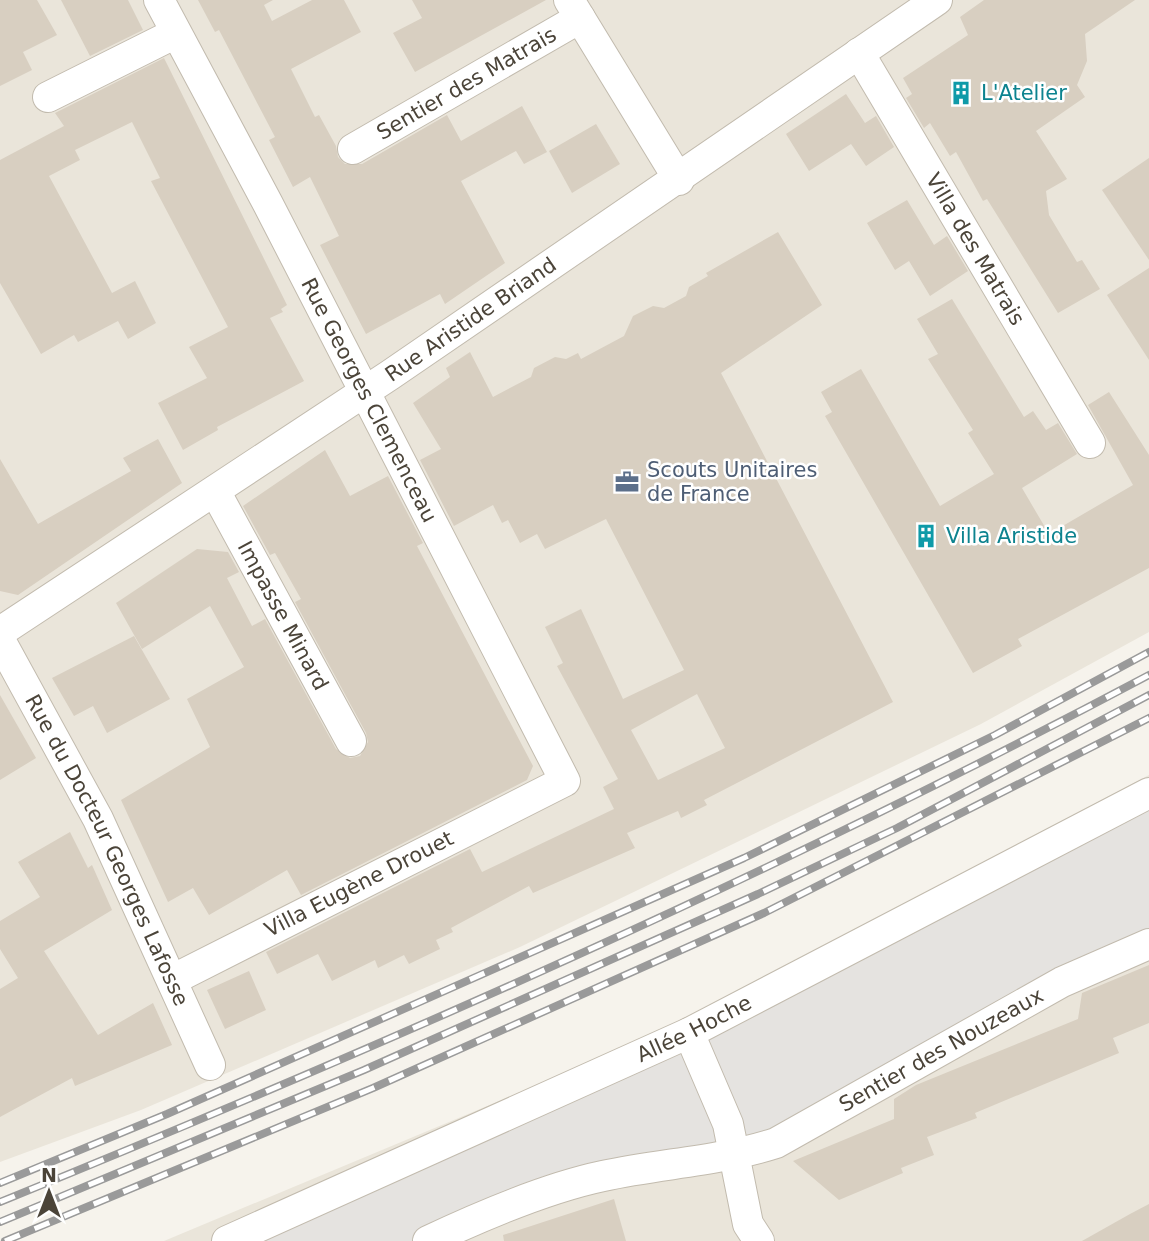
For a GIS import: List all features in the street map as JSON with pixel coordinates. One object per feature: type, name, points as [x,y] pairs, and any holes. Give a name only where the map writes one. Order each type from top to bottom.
[{"type":"street","name":"Rue Georges Clemenceau","points":[[159,0],[366,392],[565,781],[545,789]]},
{"type":"street","name":"Rue Aristide Briand","points":[[0,632],[366,392],[679,180],[937,0]]},
{"type":"street","points":[[575,9],[679,180]]},
{"type":"street","name":"Sentier des Matrais","points":[[353,149],[575,9]]},
{"type":"street","points":[[48,97],[176,33]]},
{"type":"street","name":"Villa des Matrais","points":[[859,53],[1090,443]]},
{"type":"street","name":"Impasse Minard","points":[[215,491],[351,741]]},
{"type":"street","name":"Rue du Docteur Georges Lafosse","points":[[0,639],[98,819],[210,1065]]},
{"type":"street","name":"Villa Eugène Drouet","points":[[173,979],[545,789]]},
{"type":"street","name":"Allée Hoche","points":[[227,1241],[689,1033],[1149,793]]},
{"type":"street","name":"Sentier des Nouzeaux","points":[[428,1241],[480,1217],[602,1176],[735,1156],[776,1143],[1062,982],[1149,944]]},
{"type":"street","points":[[689,1033],[728,1124],[748,1224],[759,1241]]},
{"type":"shaded area","points":[[0,0],[1149,0],[1149,632],[981,724],[520,947],[141,1110],[0,1162]]},
{"type":"shaded area","points":[[1149,775],[1149,1241],[164,1241],[645,1040]]},
{"type":"shaded area","points":[[1149,793],[1149,944],[776,1143],[602,1176],[428,1241],[227,1241]]},
{"type":"building","points":[[0,0],[37,0],[57,35],[23,52],[32,70],[0,86]]},
{"type":"building","points":[[61,0],[128,0],[143,30],[90,56]]},
{"type":"building","points":[[198,0],[273,0],[264,5],[272,21],[312,0],[344,0],[361,32],[291,69],[315,117],[319,115],[336,146],[338,157],[345,164],[362,164],[447,115],[461,141],[522,106],[547,152],[524,164],[516,151],[461,181],[505,263],[445,304],[440,294],[366,334],[320,245],[339,236],[310,177],[293,187],[269,140],[275,137],[219,30],[215,32]]},
{"type":"building","points":[[412,0],[546,0],[415,72],[393,33],[422,18]]},
{"type":"building","points":[[984,0],[1135,0],[1085,34],[1087,61],[1077,85],[1085,97],[1036,131],[1067,179],[1046,191],[1049,215],[1077,262],[1082,260],[1100,289],[1058,313],[987,199],[983,201],[956,152],[950,156],[930,123],[924,128],[906,98],[912,94],[903,78],[968,35],[960,17]]},
{"type":"building","points":[[164,58],[287,305],[281,309],[283,312],[270,318],[304,381],[217,427],[218,430],[183,450],[158,403],[207,378],[189,347],[228,327],[151,181],[160,178],[132,122],[75,150],[80,160],[49,176],[112,293],[135,281],[156,323],[128,339],[118,321],[78,342],[74,335],[41,354],[0,283],[0,160],[64,126],[55,113]]},
{"type":"building","points":[[846,94],[865,123],[876,116],[894,147],[866,166],[851,144],[809,171],[786,134]]},
{"type":"building","points":[[596,124],[620,164],[572,193],[549,151]]},
{"type":"building","points":[[1149,158],[1149,260],[1102,190]]},
{"type":"building","points":[[907,200],[934,245],[947,236],[968,271],[930,296],[909,261],[895,270],[867,223]]},
{"type":"building","points":[[778,232],[822,305],[721,373],[893,702],[704,800],[707,805],[681,818],[678,811],[627,833],[635,848],[533,893],[529,886],[451,928],[453,932],[436,940],[440,949],[409,964],[404,955],[378,968],[375,960],[332,981],[318,954],[277,974],[266,952],[470,849],[482,872],[614,809],[603,787],[618,779],[557,666],[563,663],[545,627],[581,609],[623,699],[684,670],[606,519],[545,549],[537,534],[520,543],[508,520],[502,523],[493,505],[454,526],[420,460],[441,449],[413,403],[450,377],[446,368],[470,352],[493,397],[531,377],[534,368],[555,357],[566,359],[578,353],[581,359],[624,336],[633,316],[653,306],[664,308],[686,296],[689,287],[708,276],[706,273]],"holes":[[[697,694],[725,748],[658,780],[631,730]]]},
{"type":"building","points":[[1149,268],[1149,360],[1107,295]]},
{"type":"building","points":[[952,299],[1024,417],[1033,411],[1046,430],[1058,423],[1077,454],[1022,488],[1049,534],[1133,485],[1088,405],[1109,392],[1149,455],[1149,568],[1018,639],[1022,646],[973,673],[825,416],[832,412],[821,392],[861,369],[940,506],[994,474],[968,433],[973,430],[928,359],[938,354],[917,319]]},
{"type":"building","points":[[158,439],[182,483],[18,595],[0,591],[0,459],[38,524],[131,471],[123,458]]},
{"type":"building","points":[[325,450],[350,496],[388,476],[423,543],[417,546],[533,766],[527,780],[301,895],[287,870],[209,915],[193,888],[168,902],[121,800],[210,747],[187,699],[244,667],[210,606],[142,649],[116,603],[197,549],[228,552],[239,572],[227,578],[252,626],[265,619],[336,749],[350,758],[360,756],[368,742],[366,733],[295,602],[301,599],[275,553],[270,555],[243,506]]},
{"type":"building","points":[[134,636],[170,699],[107,733],[93,706],[74,716],[52,678]]},
{"type":"building","points":[[0,695],[36,758],[0,780]]},
{"type":"building","points":[[70,832],[88,868],[92,865],[112,910],[44,951],[98,1035],[153,1003],[172,1045],[75,1086],[72,1078],[0,1117],[0,989],[18,978],[0,949],[0,921],[40,897],[18,862]]},
{"type":"building","points":[[1149,965],[1149,1023],[1113,1038],[1119,1053],[975,1113],[977,1118],[927,1137],[934,1155],[901,1168],[903,1173],[839,1200],[793,1161],[894,1119],[894,1099],[916,1085],[1078,1019],[1082,993]]},
{"type":"building","points":[[249,971],[266,1010],[225,1029],[207,990]]},
{"type":"building","points":[[614,1199],[626,1241],[504,1241],[503,1235]]},
{"type":"building","points":[[1149,1204],[1149,1241],[1082,1241],[1130,1214]]},
{"type":"railway","points":[[0,1183],[167,1114],[744,858],[995,735],[1149,652]]},
{"type":"railway","points":[[0,1202],[437,1018],[582,953],[868,819],[1149,675]]},
{"type":"railway","points":[[0,1222],[364,1070],[758,894],[897,828],[1149,695]]},
{"type":"railway","points":[[5,1241],[373,1088],[764,913],[1149,718]]},
{"type":"place","name":"L'Atelier","points":[[961,93]]},
{"type":"place","name":"Scouts Unitaires de France","points":[[627,482]]},
{"type":"place","name":"Villa Aristide","points":[[926,536]]}]
